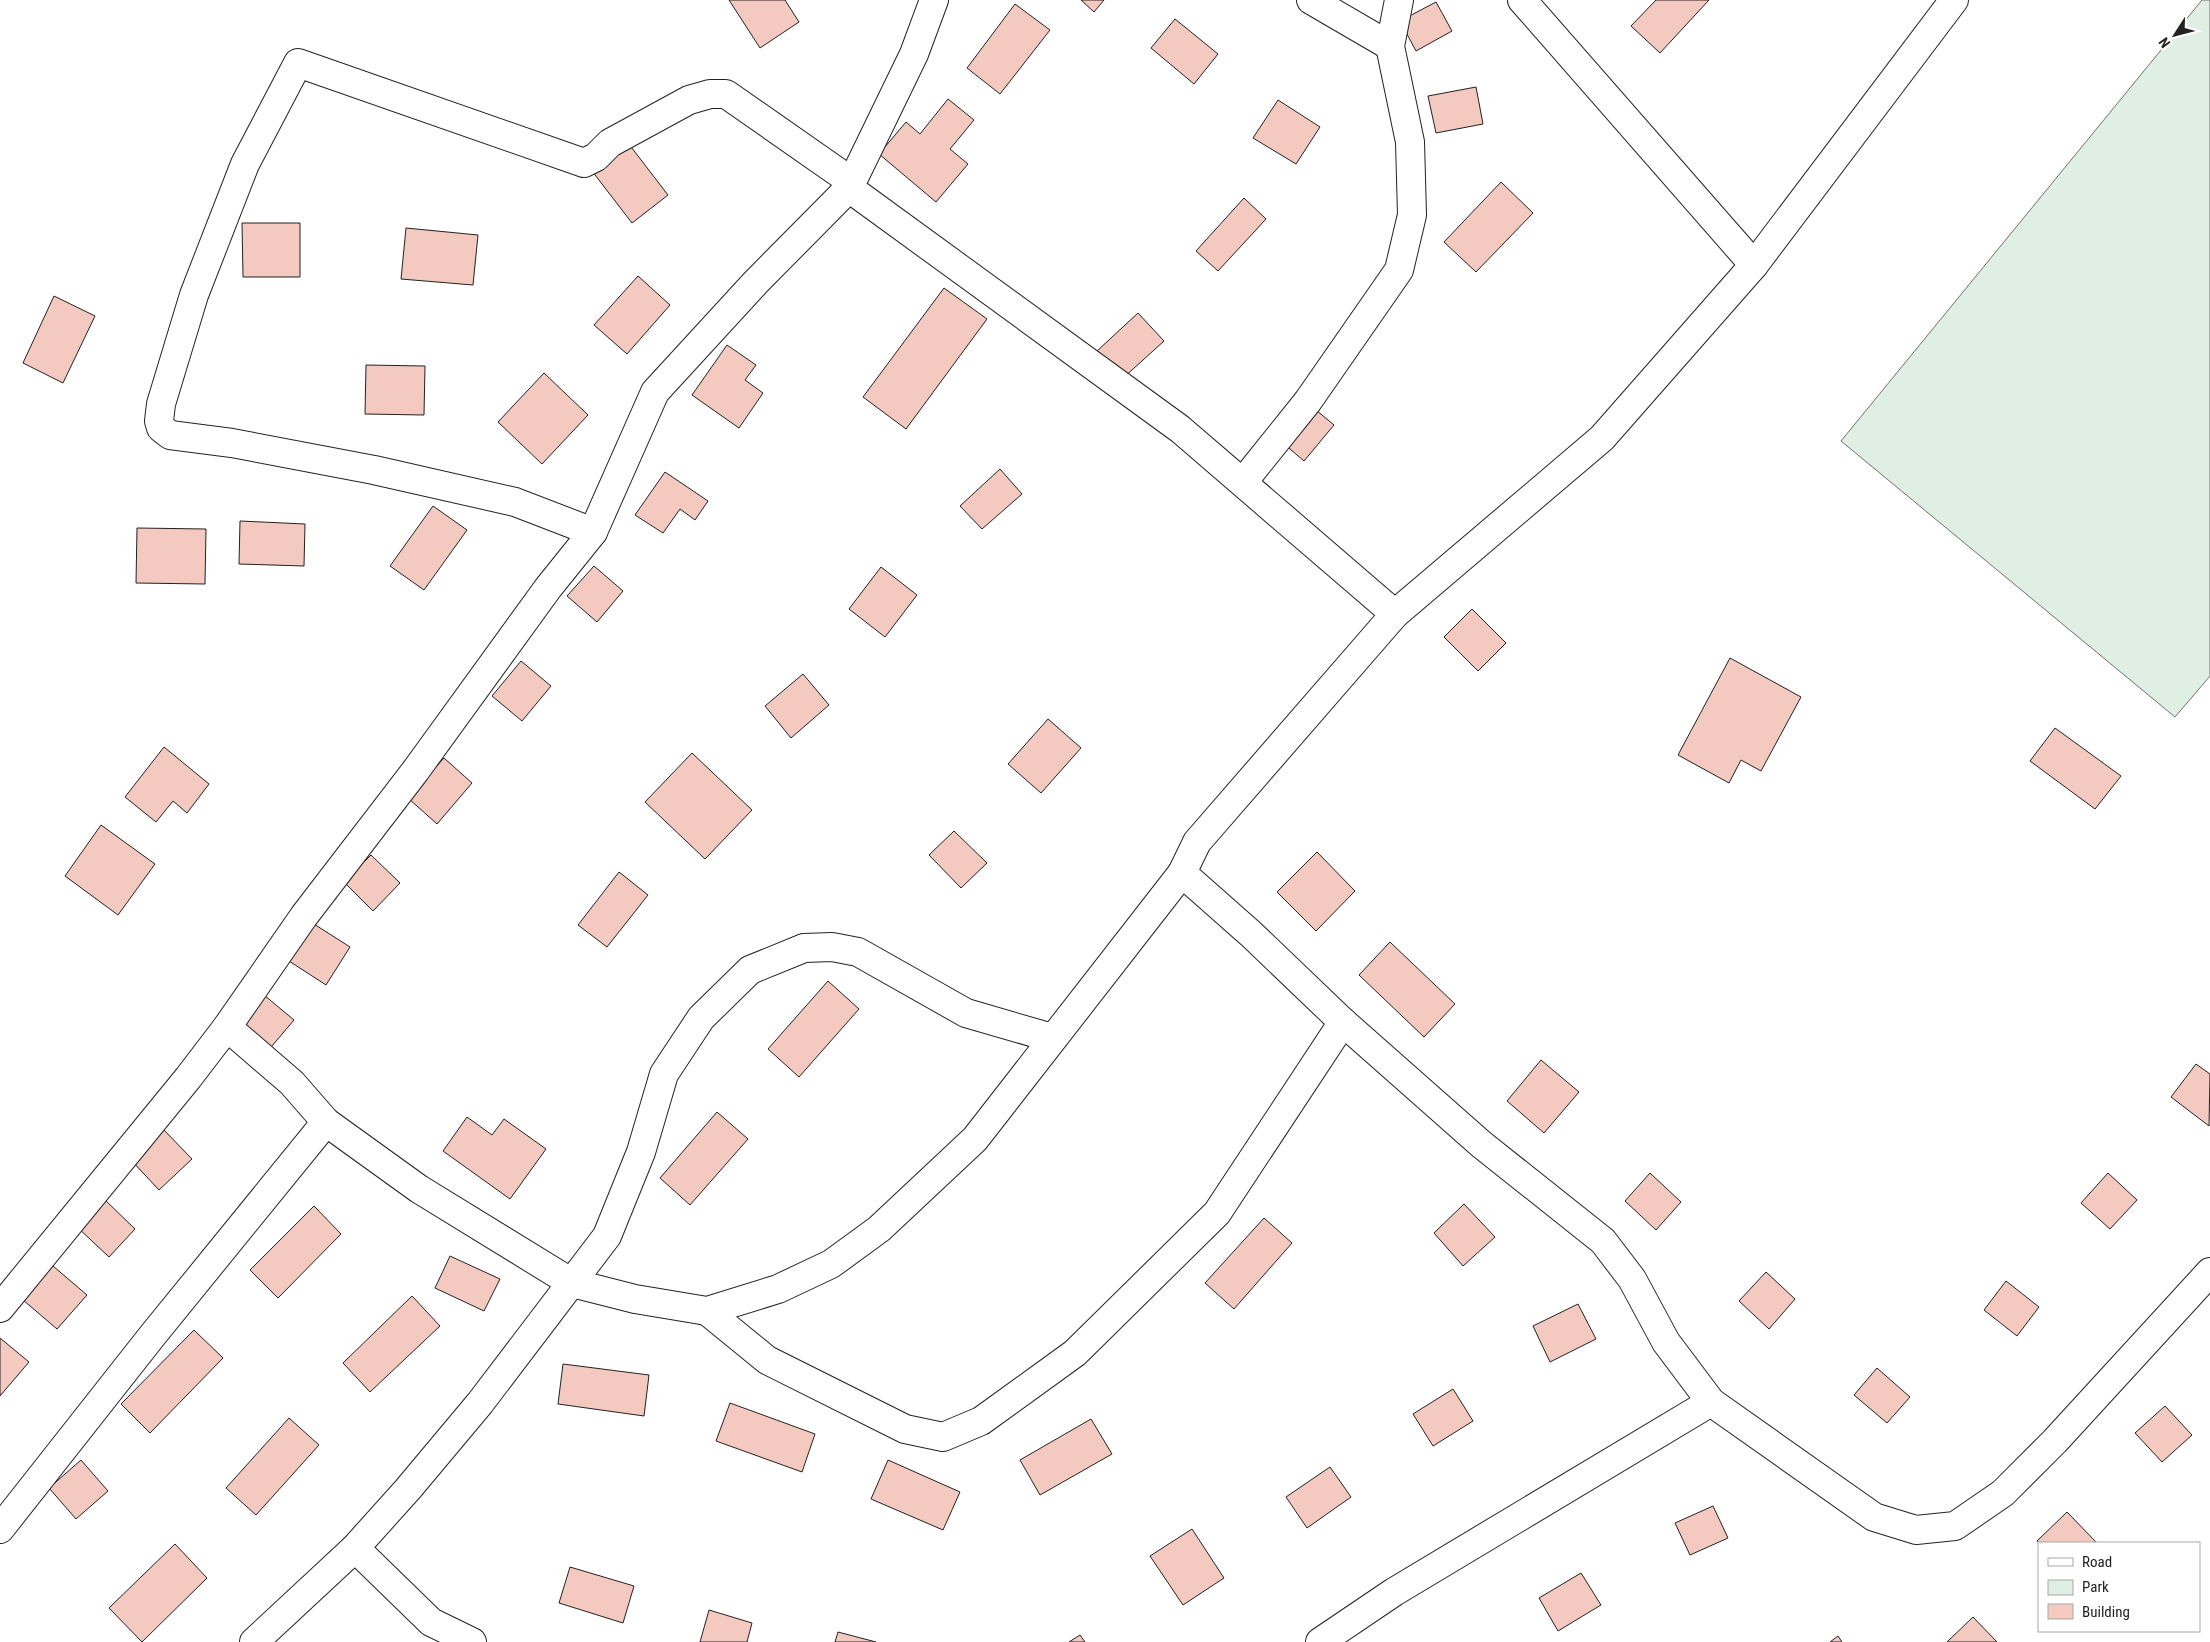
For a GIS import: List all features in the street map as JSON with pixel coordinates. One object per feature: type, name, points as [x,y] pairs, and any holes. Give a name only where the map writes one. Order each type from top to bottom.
[{"type":"street","points":[[0,1308],[188,1078],[227,1027],[304,916],[416,770],[548,588],[594,532],[655,392],[756,282],[851,185],[914,54],[934,0]]},
{"type":"street","points":[[1311,0],[1390,46]]},
{"type":"street","points":[[1243,482],[1308,401],[1399,270],[1412,215],[1410,142],[1390,46],[1399,0]]},
{"type":"street","points":[[1522,0],[1754,265]]},
{"type":"street","points":[[227,1027],[292,1083],[326,1122],[419,1189],[572,1283],[635,1299],[707,1311],[778,1290],[831,1264],[879,1228],[975,1139],[1182,873],[1198,842],[1395,614],[1602,438],[1754,265],[1954,0]]},
{"type":"street","points":[[594,532],[515,502],[374,470],[232,443],[170,435],[161,428],[161,404],[194,295],[245,164],[298,63],[584,163],[596,157],[610,143],[689,100],[710,94],[726,94],[1180,429],[1395,614]]},
{"type":"street","points":[[1182,873],[1251,934],[1343,1022],[1481,1144],[1603,1241],[1632,1279],[1666,1342],[1711,1402],[1874,1517],[1916,1530],[1955,1526],[2003,1493],[2048,1448],[2210,1272]]},
{"type":"street","points":[[254,1642],[355,1548],[408,1490],[480,1403],[607,1236],[641,1152],[664,1074],[701,1018],[750,970],[804,948],[832,948],[858,952],[966,1013],[1052,1038]]},
{"type":"street","points":[[707,1311],[767,1360],[905,1429],[943,1437],[981,1421],[1075,1353],[1217,1213],[1343,1022]]},
{"type":"street","points":[[0,1529],[326,1122]]},
{"type":"street","points":[[1320,1642],[1394,1592],[1711,1402]]},
{"type":"street","points":[[355,1548],[431,1622],[472,1642]]},
{"type":"green space","points":[[2202,0],[2210,0],[2210,676],[2175,717],[1841,441]]},
{"type":"building","points":[[729,0],[785,0],[799,22],[760,48]]},
{"type":"building","points":[[1081,0],[1104,0],[1094,12]]},
{"type":"building","points":[[1656,0],[1709,0],[1660,53],[1631,26]]},
{"type":"building","points":[[1436,2],[1452,31],[1416,51],[1400,21]]},
{"type":"building","points":[[1015,4],[1050,30],[1000,94],[967,68]]},
{"type":"building","points":[[1175,19],[1218,54],[1194,84],[1151,48]]},
{"type":"building","points":[[1476,87],[1483,124],[1436,133],[1428,96]]},
{"type":"building","points":[[948,99],[974,120],[950,149],[968,164],[936,202],[879,154],[906,122],[920,134]]},
{"type":"building","points":[[1278,100],[1320,127],[1296,164],[1253,138]]},
{"type":"building","points":[[628,143],[668,195],[632,223],[592,171]]},
{"type":"building","points":[[1501,182],[1533,213],[1476,272],[1444,242]]},
{"type":"building","points":[[1244,198],[1266,219],[1218,271],[1196,251]]},
{"type":"building","points":[[242,223],[300,223],[300,277],[243,277]]},
{"type":"building","points":[[406,228],[478,235],[473,285],[401,279]]},
{"type":"building","points":[[638,276],[670,305],[627,354],[594,325]]},
{"type":"building","points":[[944,288],[987,319],[906,429],[863,397]]},
{"type":"building","points":[[54,296],[95,316],[63,383],[23,363]]},
{"type":"building","points":[[1138,313],[1164,341],[1122,379],[1097,351]]},
{"type":"building","points":[[727,345],[756,365],[745,380],[763,393],[739,428],[692,395]]},
{"type":"building","points":[[366,365],[425,366],[424,415],[365,414]]},
{"type":"building","points":[[544,373],[588,415],[542,464],[498,422]]},
{"type":"building","points":[[1298,395],[1334,425],[1304,461],[1268,430]]},
{"type":"building","points":[[1000,469],[1022,494],[982,529],[960,506]]},
{"type":"building","points":[[665,472],[708,501],[695,520],[680,509],[663,533],[635,515]]},
{"type":"building","points":[[433,506],[467,530],[424,590],[390,566]]},
{"type":"building","points":[[240,521],[305,524],[304,566],[239,564]]},
{"type":"building","points":[[137,528],[206,529],[205,584],[136,583]]},
{"type":"building","points":[[594,566],[623,591],[597,622],[567,596]]},
{"type":"building","points":[[881,567],[917,595],[885,637],[849,609]]},
{"type":"building","points":[[1472,609],[1506,643],[1478,671],[1444,637]]},
{"type":"building","points":[[1730,658],[1801,697],[1761,771],[1741,760],[1729,783],[1678,755]]},
{"type":"building","points":[[521,661],[551,686],[522,721],[492,696]]},
{"type":"building","points":[[803,674],[829,705],[791,738],[765,706]]},
{"type":"building","points":[[1048,719],[1081,748],[1041,793],[1008,764]]},
{"type":"building","points":[[2055,728],[2121,776],[2095,809],[2030,761]]},
{"type":"building","points":[[164,747],[209,784],[187,813],[173,801],[156,822],[125,797]]},
{"type":"building","points":[[692,753],[752,810],[705,859],[645,802]]},
{"type":"building","points":[[444,758],[472,783],[437,824],[408,798]]},
{"type":"building","points":[[101,825],[155,864],[118,915],[65,876]]},
{"type":"building","points":[[954,831],[987,863],[961,888],[929,855]]},
{"type":"building","points":[[1317,852],[1355,891],[1316,931],[1277,892]]},
{"type":"building","points":[[371,855],[400,883],[373,911],[344,882]]},
{"type":"building","points":[[619,872],[648,895],[607,947],[578,925]]},
{"type":"building","points":[[314,924],[350,947],[326,985],[289,961]]},
{"type":"building","points":[[1390,942],[1455,1004],[1424,1037],[1359,975]]},
{"type":"building","points":[[828,981],[859,1009],[799,1077],[768,1049]]},
{"type":"building","points":[[264,995],[294,1020],[266,1053],[236,1028]]},
{"type":"building","points":[[1541,1060],[1579,1092],[1544,1133],[1507,1101]]},
{"type":"building","points":[[2196,1064],[2210,1074],[2209,1126],[2171,1097]]},
{"type":"building","points":[[717,1112],[748,1139],[690,1205],[660,1178]]},
{"type":"building","points":[[467,1117],[492,1135],[504,1119],[546,1149],[510,1199],[443,1151]]},
{"type":"building","points":[[162,1128],[192,1159],[159,1190],[130,1159]]},
{"type":"building","points":[[1650,1173],[1681,1202],[1656,1230],[1625,1201]]},
{"type":"building","points":[[2108,1173],[2137,1200],[2110,1229],[2081,1203]]},
{"type":"building","points":[[103,1198],[135,1229],[109,1257],[76,1226]]},
{"type":"building","points":[[1464,1204],[1495,1237],[1463,1266],[1434,1233]]},
{"type":"building","points":[[314,1206],[341,1234],[278,1298],[250,1270]]},
{"type":"building","points":[[1264,1218],[1292,1243],[1234,1309],[1205,1283]]},
{"type":"building","points":[[450,1256],[500,1279],[484,1311],[435,1288]]},
{"type":"building","points":[[53,1266],[87,1295],[57,1329],[23,1300]]},
{"type":"building","points":[[1766,1272],[1795,1299],[1769,1329],[1739,1301]]},
{"type":"building","points":[[2006,1281],[2039,1307],[2017,1336],[1984,1310]]},
{"type":"building","points":[[412,1296],[440,1326],[370,1392],[343,1363]]},
{"type":"building","points":[[1578,1304],[1596,1339],[1550,1362],[1533,1326]]},
{"type":"building","points":[[194,1330],[223,1358],[150,1433],[121,1404]]},
{"type":"building","points":[[0,1338],[29,1362],[0,1396]]},
{"type":"building","points":[[563,1364],[649,1375],[644,1416],[558,1404]]},
{"type":"building","points":[[1877,1368],[1910,1397],[1887,1423],[1854,1395]]},
{"type":"building","points":[[1453,1389],[1473,1421],[1433,1446],[1413,1414]]},
{"type":"building","points":[[730,1403],[815,1434],[802,1472],[716,1441]]},
{"type":"building","points":[[2165,1406],[2192,1435],[2162,1462],[2135,1433]]},
{"type":"building","points":[[289,1418],[319,1445],[256,1515],[226,1488]]},
{"type":"building","points":[[1091,1419],[1112,1454],[1040,1495],[1020,1460]]},
{"type":"building","points":[[81,1460],[108,1491],[76,1519],[49,1488]]},
{"type":"building","points":[[888,1460],[960,1492],[943,1530],[871,1499]]},
{"type":"building","points":[[1330,1467],[1351,1497],[1307,1528],[1286,1497]]},
{"type":"building","points":[[1713,1506],[1728,1538],[1690,1555],[1675,1523]]},
{"type":"building","points":[[2067,1512],[2096,1542],[2038,1542]]},
{"type":"building","points":[[1192,1529],[1224,1578],[1183,1605],[1150,1556]]},
{"type":"building","points":[[175,1544],[207,1578],[142,1642],[109,1608]]},
{"type":"building","points":[[570,1567],[634,1586],[623,1623],[559,1603]]},
{"type":"building","points":[[1581,1573],[1601,1605],[1558,1631],[1539,1598]]},
{"type":"building","points":[[709,1610],[752,1623],[747,1642],[700,1642]]},
{"type":"building","points":[[1973,1617],[1997,1642],[1947,1642]]},
{"type":"building","points":[[838,1632],[876,1642],[835,1642]]},
{"type":"building","points":[[1080,1635],[1085,1642],[1069,1642]]},
{"type":"building","points":[[1838,1636],[1842,1642],[1830,1642]]}]
